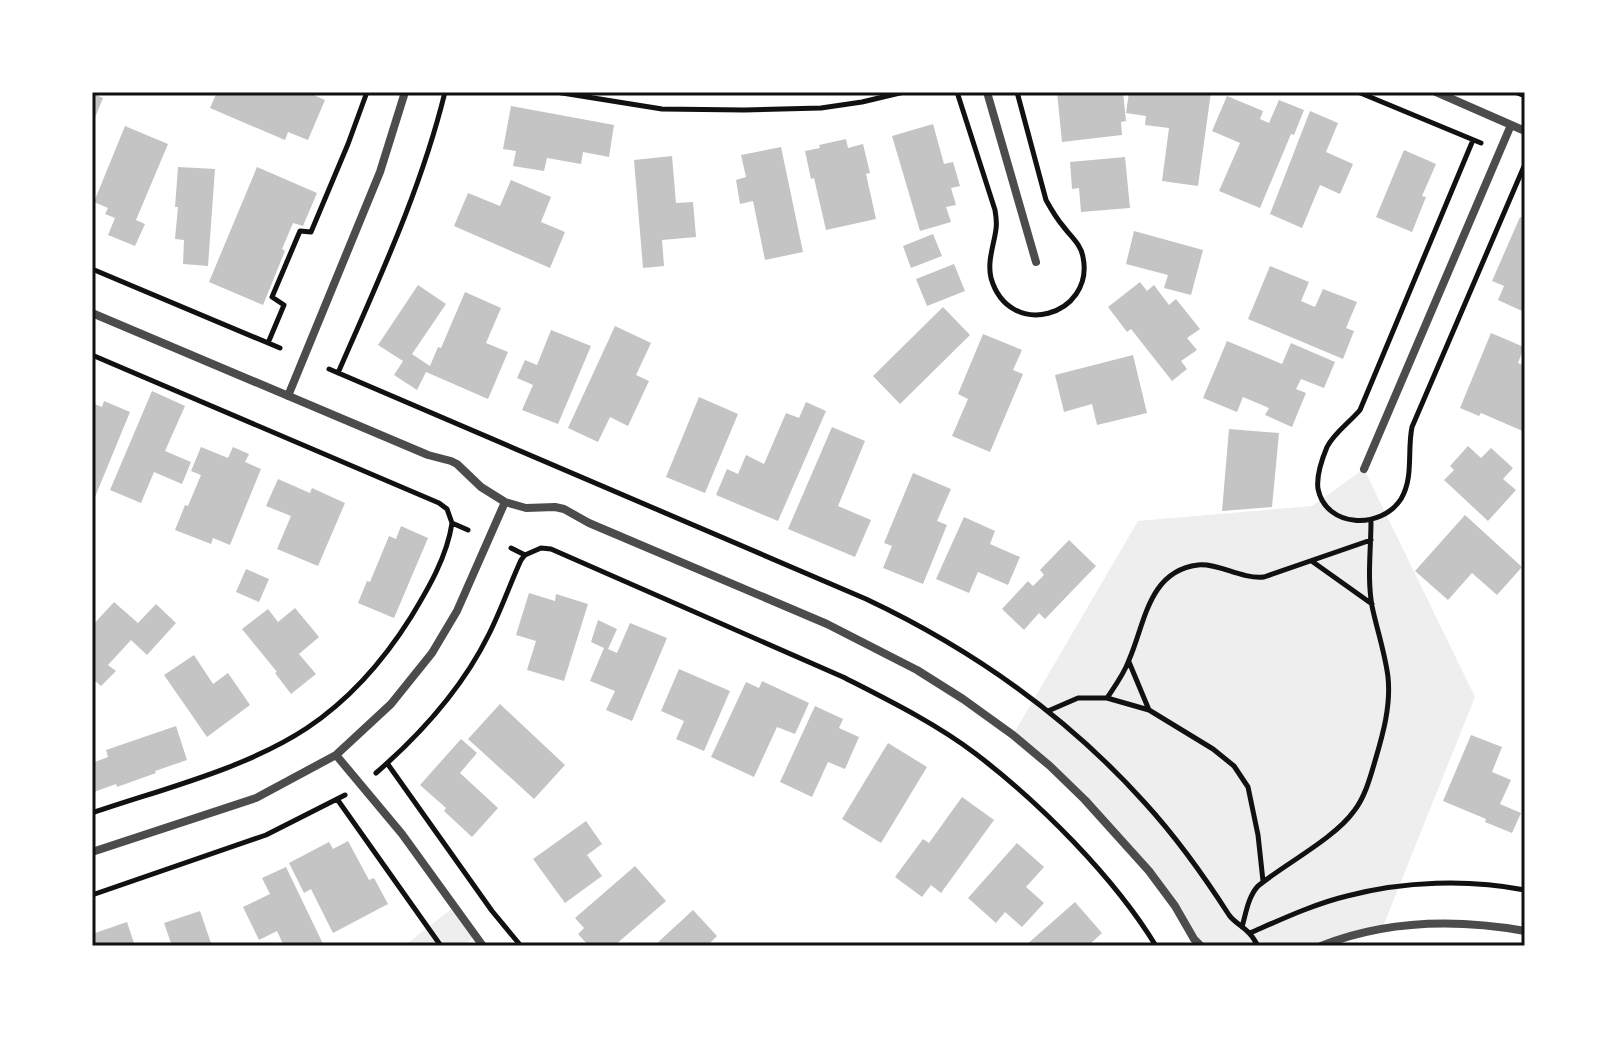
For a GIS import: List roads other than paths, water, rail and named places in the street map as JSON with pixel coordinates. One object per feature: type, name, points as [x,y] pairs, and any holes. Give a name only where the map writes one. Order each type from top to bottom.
[{"type":"street","points":[[288,396],[380,172],[405,92]]},
{"type":"street","points":[[987,92],[1036,262]]},
{"type":"street","points":[[1436,92],[1525,131]]},
{"type":"street","points":[[1364,469],[1511,125]]},
{"type":"street","points":[[92,313],[428,455],[451,461],[481,487],[505,502],[526,508],[564,509],[589,523],[827,624],[917,670],[1013,735],[1085,800],[1149,871],[1201,946]]},
{"type":"street","points":[[92,852],[256,798],[336,755],[391,704],[432,653],[457,611],[505,502]]},
{"type":"street","points":[[336,755],[402,834],[483,946]]},
{"type":"street","points":[[1321,946],[1368,931],[1409,924],[1494,925],[1525,931]]}]
